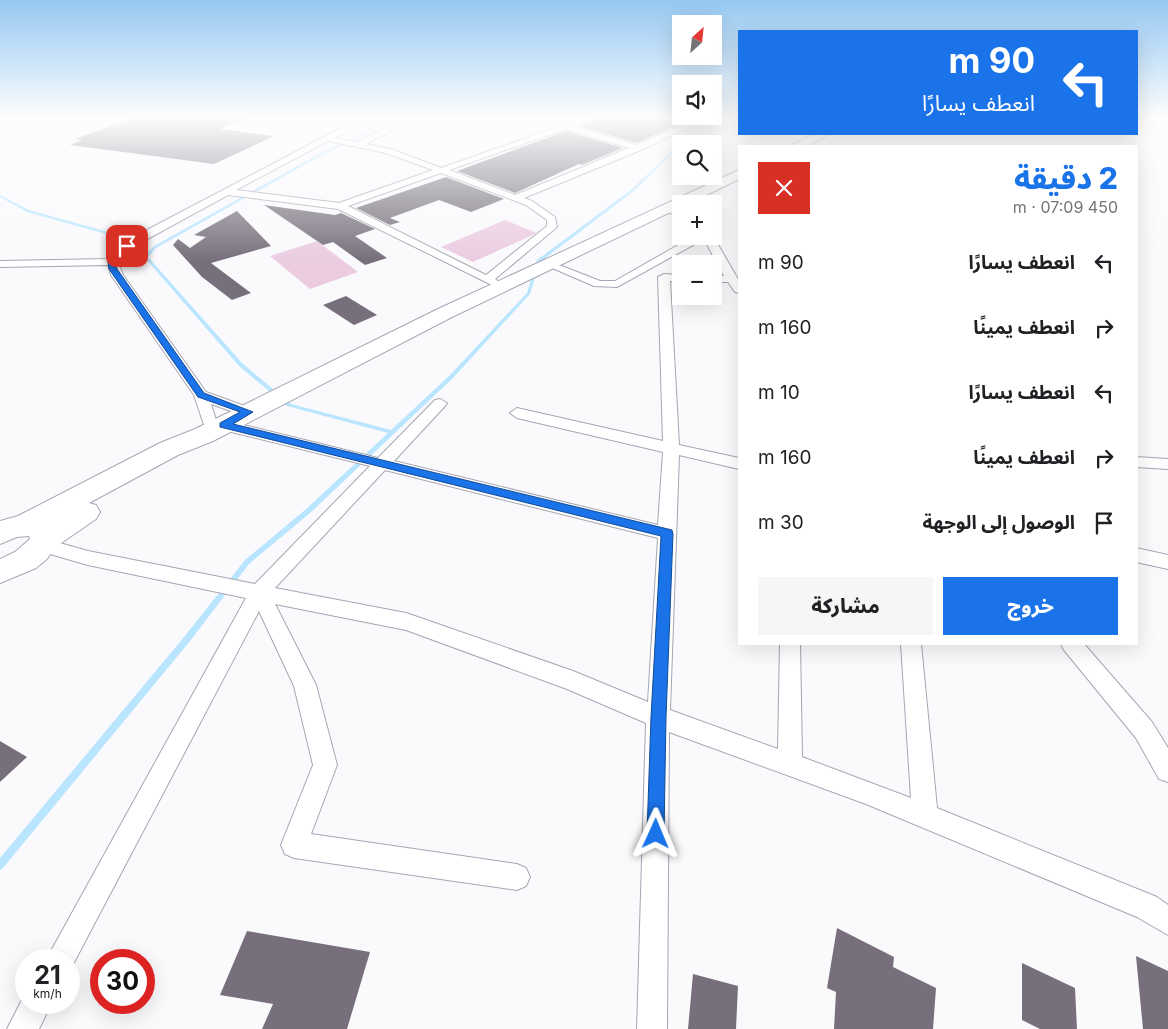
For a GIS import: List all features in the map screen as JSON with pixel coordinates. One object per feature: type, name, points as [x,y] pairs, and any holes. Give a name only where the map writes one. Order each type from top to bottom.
[{"type":"main road","points":[[702,195],[738,175]]},
{"type":"main road","points":[[35,539],[169,449],[213,430],[494,283],[549,264],[672,212]]},
{"type":"main road","points":[[35,539],[180,455],[213,430]]},
{"type":"main road","points":[[8,569],[36,552],[35,539]]},
{"type":"street","points":[[0,264],[112,262],[127,246],[139,238],[279,165]]},
{"type":"street","points":[[226,192],[340,206],[494,283],[552,227],[552,219],[543,211],[515,198],[422,165]]},
{"type":"street","points":[[340,206],[452,165]]},
{"type":"street","points":[[515,198],[596,165]]},
{"type":"street","points":[[549,264],[598,284],[617,284],[686,245]]},
{"type":"street","points":[[713,245],[738,288]]},
{"type":"street","points":[[112,262],[117,275],[201,395],[213,430],[381,464],[667,534]]},
{"type":"street","points":[[652,1029],[658,717],[671,449],[664,278],[672,278]]},
{"type":"street","points":[[722,279],[732,279]]},
{"type":"street","points":[[201,395],[248,412]]},
{"type":"street","points":[[66,949],[259,592],[440,403]]},
{"type":"street","points":[[517,413],[738,464]]},
{"type":"street","points":[[1138,462],[1168,464]]},
{"type":"street","points":[[35,539],[88,558],[406,622],[573,681],[658,717],[790,764],[925,816],[1147,907],[1168,921]]},
{"type":"street","points":[[1138,555],[1168,562]]},
{"type":"street","points":[[8,569],[50,559],[88,558]]},
{"type":"street","points":[[259,592],[306,685],[325,765],[294,845],[517,877]]},
{"type":"street","points":[[790,645],[790,764]]},
{"type":"street","points":[[910,645],[925,816]]},
{"type":"street","points":[[1072,645],[1144,730],[1168,770]]},
{"type":"street","points":[[22,1029],[30,1014]]},
{"type":"shaded area","points":[[505,220],[537,233],[473,262],[441,247]]},
{"type":"shaded area","points":[[317,241],[358,272],[310,289],[270,256]]},
{"type":"building","points":[[473,165],[577,165],[515,193],[457,171]]},
{"type":"building","points":[[446,177],[504,199],[471,212],[439,200],[390,218],[400,222],[390,225],[356,208]]},
{"type":"building","points":[[264,205],[335,215],[341,213],[375,229],[355,236],[387,258],[365,265],[333,242],[323,245]]},
{"type":"building","points":[[237,211],[271,246],[211,263],[251,293],[232,300],[202,277],[173,245],[178,239],[190,248],[206,237],[194,235]]},
{"type":"building","points":[[346,296],[377,315],[354,325],[323,305]]},
{"type":"building","points":[[0,741],[27,757],[0,782]]},
{"type":"building","points":[[837,928],[894,957],[893,967],[936,988],[933,1029],[834,1029],[836,992],[827,988]]},
{"type":"building","points":[[247,931],[370,952],[347,1029],[262,1029],[273,1004],[220,995]]},
{"type":"building","points":[[1136,956],[1168,971],[1168,1029],[1143,1029]]},
{"type":"building","points":[[1022,963],[1075,988],[1077,1029],[1040,1029],[1022,1020]]},
{"type":"building","points":[[693,974],[738,986],[736,1029],[688,1029]]},
{"type":"waterway","points":[[146,257],[155,247],[302,165]]},
{"type":"waterway","points":[[392,432],[451,377],[529,293],[538,261],[633,190],[659,165]]},
{"type":"waterway","points":[[0,196],[28,211],[118,236],[143,245],[146,257]]},
{"type":"waterway","points":[[146,257],[241,365],[289,405],[392,432]]},
{"type":"waterway","points":[[0,865],[187,639],[247,562],[307,512],[392,432]]},
{"type":"route","points":[[127,246],[116,255],[112,262],[113,269],[201,395],[248,412],[223,425],[667,534],[658,717],[656,834]]}]
